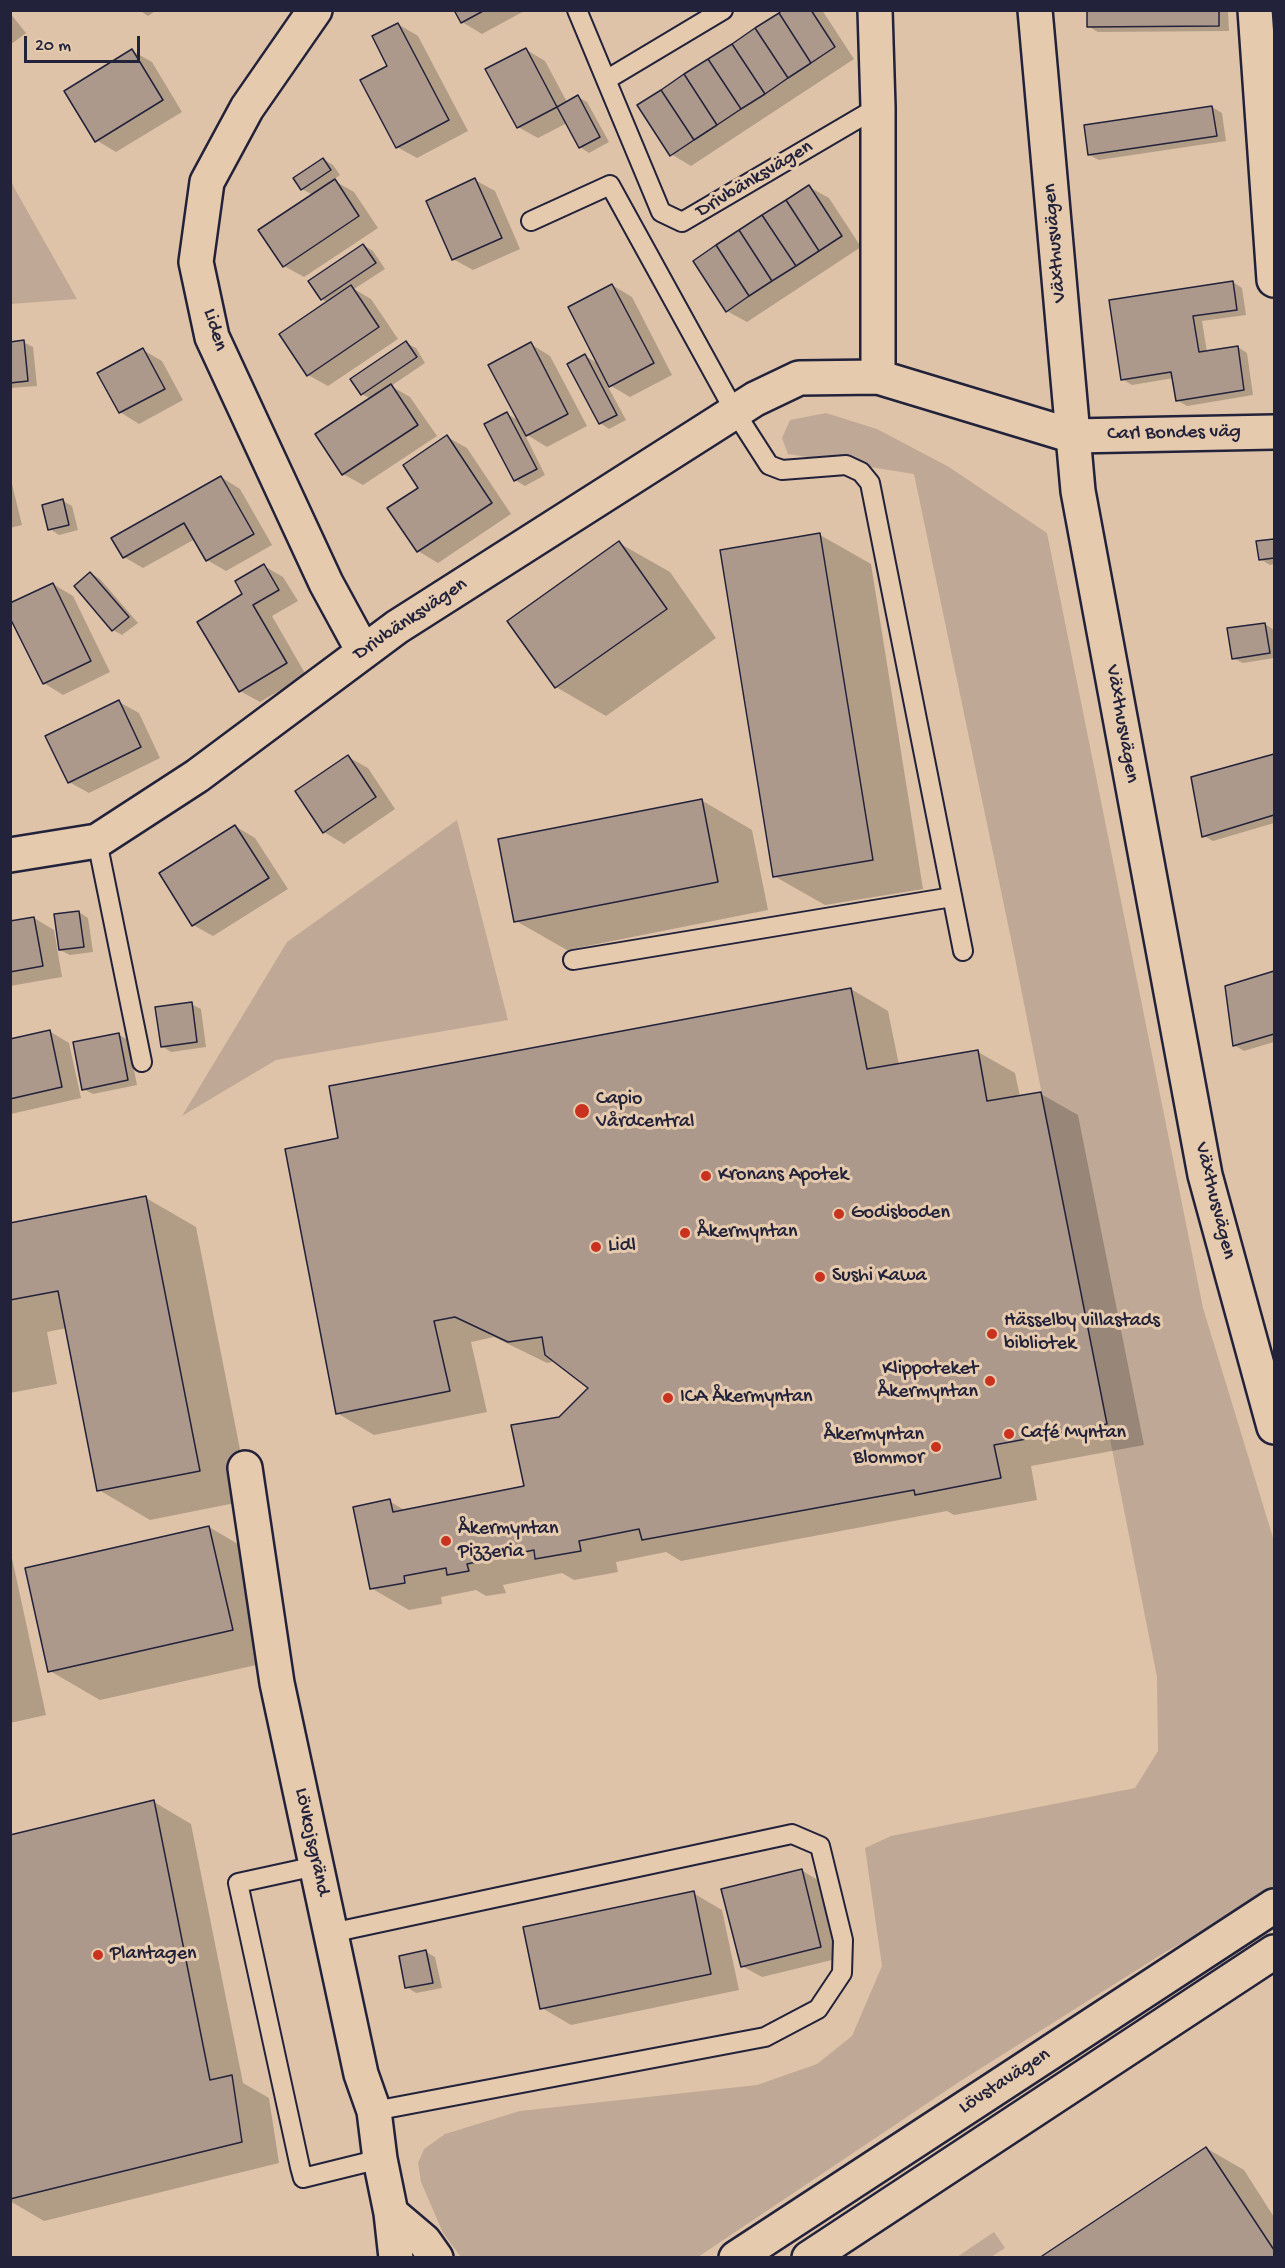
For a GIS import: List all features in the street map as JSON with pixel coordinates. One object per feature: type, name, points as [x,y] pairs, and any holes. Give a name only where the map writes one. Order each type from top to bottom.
[{"type":"street","name":"Liden","points":[[315,10],[247,108],[207,182],[196,262],[212,337],[326,583],[363,651]]},
{"type":"street","points":[[875,10],[878,107],[878,377]]},
{"type":"street","name":"Växthusvägen","points":[[1035,10],[1078,491],[1204,1175],[1275,1427]]},
{"type":"street","points":[[1255,10],[1275,280]]},
{"type":"street","name":"Drivbänksvägen","points":[[10,855],[97,841],[197,776],[397,627],[755,399],[799,378],[878,377],[1073,436]]},
{"type":"street","name":"Carl Bondes väg","points":[[1073,436],[1275,432]]},
{"type":"street","name":"Lövkojsgränd","points":[[245,1468],[278,1683],[361,2074],[374,2111],[396,2258]]},
{"type":"street","name":"Lövstavägen","points":[[736,2258],[1275,1906]]},
{"type":"street","name":"Lövstavägen","points":[[809,2258],[1275,1952]]},
{"type":"street","points":[[391,2213],[424,2241],[436,2258]]},
{"type":"lane","name":"Drivbänksvägen","points":[[577,10],[661,212],[682,222],[878,107]]},
{"type":"lane","points":[[606,80],[723,10]]},
{"type":"lane","points":[[531,221],[610,186],[735,412],[769,465],[782,470],[846,465],[861,472],[870,483],[963,951]]},
{"type":"lane","points":[[97,841],[142,1062]]},
{"type":"lane","points":[[573,960],[952,897]]},
{"type":"lane","points":[[331,1933],[792,1834],[819,1846],[838,1919],[843,1940],[842,1973],[818,2009],[765,2037],[374,2111]]},
{"type":"lane","points":[[316,1866],[238,1883],[303,2178],[380,2158]]},
{"type":"shaded area","points":[[11,181],[16,191],[77,299],[11,304]]},
{"type":"shaded area","points":[[826,413],[877,429],[949,467],[1047,533],[1203,1308],[1274,1541],[1274,1889],[1242,1911],[1167,1951],[959,2082],[698,2257],[461,2257],[443,2233],[421,2182],[418,2163],[424,2149],[445,2134],[520,2111],[757,2085],[817,2064],[852,2036],[882,1966],[865,1848],[891,1836],[1135,1788],[1158,1751],[1157,1677],[1015,958],[914,474],[788,454],[782,438],[790,420]]},
{"type":"shaded area","points":[[457,820],[508,1020],[276,1060],[182,1116],[287,942]]},
{"type":"shaded area","points":[[994,2232],[1005,2248],[991,2257],[957,2257]]},
{"type":"building","points":[[454,10],[485,10],[461,23]]},
{"type":"building","points":[[782,10],[811,10],[835,47],[811,63],[779,13]]},
{"type":"building","points":[[1087,10],[1219,10],[1219,26],[1087,27]]},
{"type":"building","points":[[779,13],[811,63],[788,78],[755,28]]},
{"type":"building","points":[[398,23],[449,120],[396,148],[360,80],[387,66],[372,36]]},
{"type":"building","points":[[755,28],[788,78],[765,94],[732,44]]},
{"type":"building","points":[[732,44],[765,94],[741,109],[708,59]]},
{"type":"building","points":[[526,48],[557,107],[517,128],[485,69]]},
{"type":"building","points":[[132,49],[163,100],[95,142],[64,91]]},
{"type":"building","points":[[708,59],[741,109],[717,125],[684,74]]},
{"type":"building","points":[[684,74],[717,125],[694,140],[661,90]]},
{"type":"building","points":[[661,90],[694,140],[670,156],[637,105]]},
{"type":"building","points":[[578,95],[600,137],[579,148],[557,107]]},
{"type":"building","points":[[1212,106],[1217,136],[1088,155],[1084,125]]},
{"type":"building","points":[[323,158],[331,170],[301,190],[293,178]]},
{"type":"building","points":[[475,178],[502,238],[452,260],[426,201]]},
{"type":"building","points":[[335,179],[359,216],[283,267],[258,230]]},
{"type":"building","points":[[809,185],[842,236],[819,251],[786,200]]},
{"type":"building","points":[[786,200],[819,251],[796,266],[762,215]]},
{"type":"building","points":[[762,215],[796,266],[772,281],[739,230]]},
{"type":"building","points":[[739,230],[772,281],[749,296],[716,245]]},
{"type":"building","points":[[363,244],[376,263],[321,300],[308,281]]},
{"type":"building","points":[[716,245],[749,296],[726,312],[693,261]]},
{"type":"building","points":[[1233,281],[1237,310],[1193,316],[1199,352],[1238,346],[1244,390],[1176,401],[1171,372],[1121,380],[1109,300]]},
{"type":"building","points":[[612,284],[654,363],[609,387],[568,307]]},
{"type":"building","points":[[351,285],[379,327],[307,376],[279,334]]},
{"type":"building","points":[[24,340],[28,381],[10,383],[10,342]]},
{"type":"building","points":[[406,341],[417,357],[361,395],[350,379]]},
{"type":"building","points":[[531,342],[568,414],[526,436],[488,365]]},
{"type":"building","points":[[143,348],[165,389],[119,413],[97,373]]},
{"type":"building","points":[[585,354],[617,415],[599,424],[567,364]]},
{"type":"building","points":[[391,384],[418,425],[342,475],[315,434]]},
{"type":"building","points":[[507,412],[537,469],[514,481],[484,424]]},
{"type":"building","points":[[447,435],[492,503],[417,552],[387,508],[418,488],[403,465]]},
{"type":"building","points":[[221,476],[254,534],[206,561],[184,523],[123,558],[111,538]]},
{"type":"building","points":[[63,499],[69,525],[48,530],[42,505]]},
{"type":"building","points":[[820,533],[873,860],[773,877],[720,550]]},
{"type":"building","points":[[1274,539],[1274,558],[1259,560],[1256,541]]},
{"type":"building","points":[[619,541],[667,609],[555,688],[507,621]]},
{"type":"building","points":[[264,564],[279,590],[253,605],[287,663],[239,692],[197,622],[242,594],[235,581]]},
{"type":"building","points":[[90,572],[129,617],[112,631],[74,586]]},
{"type":"building","points":[[53,583],[91,661],[43,684],[10,618],[10,603]]},
{"type":"building","points":[[1265,623],[1270,653],[1232,659],[1227,628]]},
{"type":"building","points":[[119,700],[141,747],[68,783],[45,736]]},
{"type":"building","points":[[1274,754],[1274,815],[1202,837],[1191,777]]},
{"type":"building","points":[[348,755],[376,797],[323,833],[295,791]]},
{"type":"building","points":[[702,799],[718,882],[514,922],[498,839]]},
{"type":"building","points":[[235,825],[269,878],[192,926],[159,873]]},
{"type":"building","points":[[79,911],[84,947],[59,950],[54,914]]},
{"type":"building","points":[[34,917],[43,966],[10,972],[10,921]]},
{"type":"building","points":[[1274,971],[1274,1034],[1233,1046],[1225,986]]},
{"type":"building","name":"Åkermyntan","points":[[851,988],[867,1069],[978,1050],[987,1101],[1041,1092],[1107,1424],[994,1445],[1001,1478],[915,1495],[914,1490],[642,1540],[639,1529],[579,1541],[581,1551],[535,1559],[534,1550],[467,1564],[469,1571],[447,1575],[446,1568],[404,1576],[405,1583],[370,1589],[353,1507],[390,1499],[393,1512],[524,1486],[511,1425],[559,1417],[588,1388],[545,1355],[542,1337],[508,1342],[455,1317],[434,1321],[450,1391],[336,1414],[285,1149],[338,1138],[329,1086]]},
{"type":"building","points":[[192,1002],[197,1042],[161,1047],[155,1007]]},
{"type":"building","points":[[50,1030],[62,1087],[10,1099],[10,1039]]},
{"type":"building","points":[[119,1033],[128,1080],[82,1090],[73,1042]]},
{"type":"building","points":[[146,1196],[200,1471],[97,1491],[58,1291],[10,1300],[10,1223]]},
{"type":"building","points":[[209,1526],[233,1630],[48,1672],[25,1568]]},
{"type":"building","name":"Plantagen","points":[[154,1800],[210,2080],[232,2075],[242,2142],[10,2199],[10,1835]]},
{"type":"building","points":[[802,1869],[821,1947],[741,1967],[721,1889]]},
{"type":"building","points":[[694,1891],[711,1974],[540,2009],[523,1927]]},
{"type":"building","points":[[426,1950],[433,1983],[405,1988],[399,1956]]},
{"type":"building","points":[[1206,2147],[1274,2250],[1274,2258],[1039,2258]]},
{"type":"place","name":"Capio Vårdcentral","points":[[582,1111]]},
{"type":"place","name":"Kronans Apotek","points":[[706,1176]]},
{"type":"place","name":"Godisboden","points":[[839,1214]]},
{"type":"place","name":"Åkermyntan","points":[[685,1233]]},
{"type":"place","name":"Lidl","points":[[596,1247]]},
{"type":"place","name":"Sushi Kawa","points":[[820,1277]]},
{"type":"place","name":"Hässelby villastads bibliotek","points":[[992,1334]]},
{"type":"place","name":"Klippoteket Åkermyntan","points":[[990,1381]]},
{"type":"place","name":"ICA Åkermyntan","points":[[668,1398]]},
{"type":"place","name":"Café Myntan","points":[[1009,1434]]},
{"type":"place","name":"Åkermyntan Blommor","points":[[936,1447]]},
{"type":"place","name":"Åkermyntan Pizzeria","points":[[446,1541]]},
{"type":"place","name":"Plantagen","points":[[98,1955]]}]
